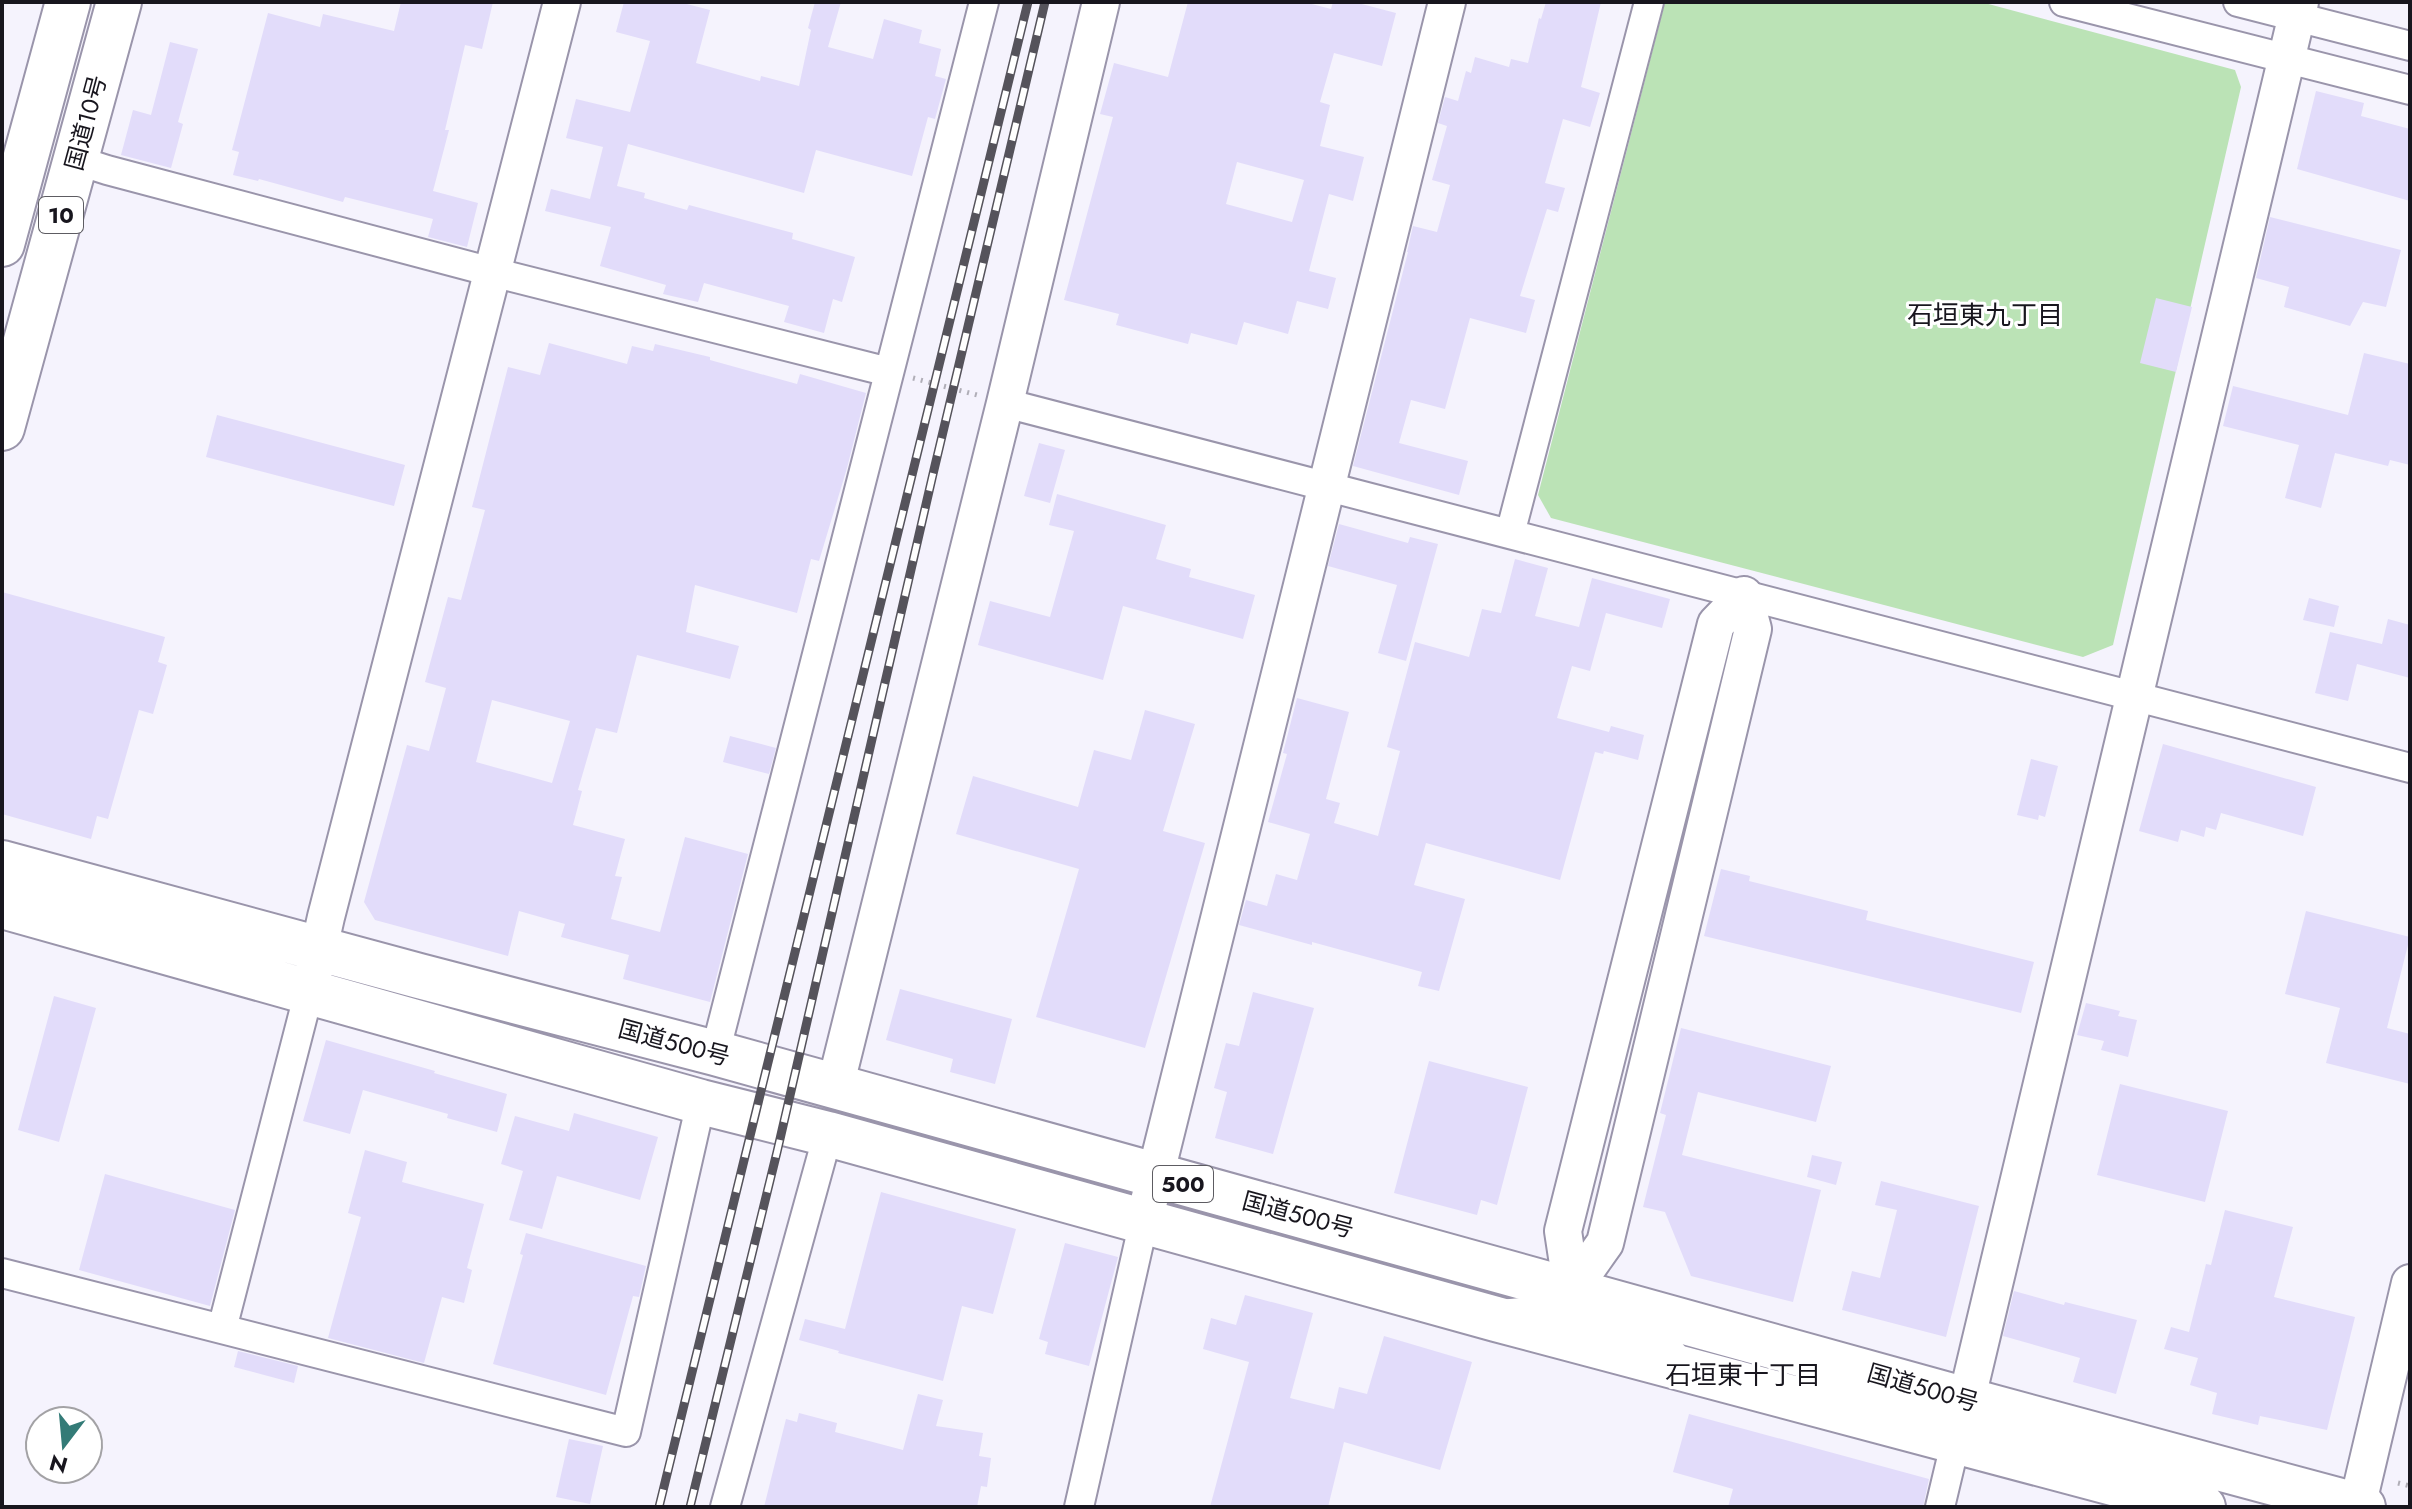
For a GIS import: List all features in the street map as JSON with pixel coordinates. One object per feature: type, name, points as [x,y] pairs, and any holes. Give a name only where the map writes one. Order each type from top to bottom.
[{"type":"highway","name":"国道10号","points":[[2,244],[68,2]]},
{"type":"highway","name":"国道10号","points":[[2,428],[119,2]]},
{"type":"highway","name":"国道500号","points":[[2,863],[715,1053],[1572,1290],[1961,1420],[2203,1507]]},
{"type":"highway","name":"国道500号","points":[[2,906],[701,1102],[1689,1369],[1961,1420],[2359,1506]]},
{"type":"street","points":[[222,1329],[562,2]]},
{"type":"street","points":[[715,1053],[984,2]]},
{"type":"street","points":[[835,1087],[1101,2]]},
{"type":"street","points":[[1079,1507],[1155,1176],[1447,2]]},
{"type":"street","points":[[1510,534],[1649,2]]},
{"type":"street","points":[[2064,2],[2410,90]]},
{"type":"street","points":[[2238,2],[2299,10],[2410,46]]},
{"type":"street","points":[[1940,1507],[2299,10]]},
{"type":"street","points":[[76,160],[492,272],[889,372]]},
{"type":"street","points":[[1005,403],[2410,768]]},
{"type":"street","points":[[1689,1369],[1627,1331],[1589,1314],[1572,1290],[1563,1231],[1716,624],[1744,595]]},
{"type":"street","points":[[2,1273],[626,1432],[701,1102]]},
{"type":"street","points":[[725,1507],[828,1134]]},
{"type":"street","points":[[2359,1506],[2410,1283]]},
{"type":"street","points":[[1496,1319],[1532,1315],[1572,1290]]},
{"type":"street","points":[[739,1456],[742,1507]]},
{"type":"path","points":[[889,372],[1005,403]]},
{"type":"path","points":[[2398,1483],[2410,1486]]},
{"type":"green space","points":[[1665,2],[1981,2],[2235,70],[2241,87],[2113,645],[2083,657],[1551,518],[1538,495]]},
{"type":"building","points":[[401,2],[493,2],[482,49],[465,45],[445,130],[449,130],[433,191],[478,203],[467,247],[428,237],[433,219],[345,197],[343,202],[233,175],[239,152],[232,150],[268,13],[320,27],[323,14],[394,31]]},
{"type":"building","points":[[624,2],[679,2],[710,10],[696,63],[760,81],[761,76],[799,86],[815,2],[841,2],[828,47],[873,59],[884,19],[922,30],[919,43],[941,49],[935,76],[946,79],[935,119],[928,117],[912,176],[816,150],[804,193],[628,144],[617,186],[645,193],[644,198],[687,210],[689,205],[793,233],[792,239],[855,257],[842,302],[833,299],[824,333],[784,322],[789,306],[704,283],[698,302],[663,294],[666,285],[600,266],[611,227],[545,211],[551,189],[590,199],[603,147],[566,138],[576,99],[630,112],[650,41],[616,32]]},
{"type":"building","points":[[1188,2],[1304,2],[1331,9],[1333,2],[1354,2],[1396,13],[1382,66],[1334,53],[1320,102],[1330,105],[1320,146],[1364,157],[1353,201],[1329,194],[1309,271],[1336,278],[1328,309],[1297,301],[1288,334],[1244,322],[1237,345],[1191,333],[1188,344],[1116,325],[1119,314],[1064,300],[1113,117],[1100,114],[1114,63],[1168,77]],"holes":[[[1237,162],[1304,180],[1292,222],[1226,204]]]},
{"type":"building","points":[[1546,2],[1601,2],[1581,87],[1600,93],[1590,127],[1563,119],[1545,183],[1565,188],[1558,212],[1547,209],[1520,296],[1535,300],[1526,333],[1470,318],[1445,409],[1411,400],[1399,443],[1468,461],[1459,495],[1353,466],[1413,226],[1437,232],[1450,185],[1432,180],[1447,126],[1438,123],[1445,97],[1458,101],[1466,71],[1471,73],[1475,57],[1509,67],[1511,59],[1528,63]]},
{"type":"building","points":[[170,42],[198,49],[178,122],[183,124],[171,168],[121,155],[133,110],[151,115]]},
{"type":"building","points":[[2316,91],[2364,103],[2361,116],[2410,129],[2410,201],[2297,169]]},
{"type":"building","points":[[2270,217],[2401,250],[2386,307],[2363,302],[2350,326],[2284,307],[2289,287],[2256,278]]},
{"type":"building","points":[[2156,298],[2192,307],[2176,372],[2140,363]]},
{"type":"building","points":[[549,343],[627,364],[632,346],[653,351],[655,344],[797,384],[800,374],[866,393],[819,561],[811,559],[797,613],[695,585],[686,632],[739,646],[730,679],[637,655],[617,733],[596,728],[578,790],[582,791],[573,825],[625,839],[615,876],[622,877],[611,919],[660,932],[685,837],[748,854],[710,1002],[623,979],[629,955],[561,937],[565,924],[519,911],[508,956],[375,920],[364,902],[407,745],[429,751],[446,688],[425,682],[448,597],[461,600],[485,510],[472,507],[508,367],[540,375]],"holes":[[[492,700],[570,721],[552,783],[476,762]]]},
{"type":"building","points":[[2364,353],[2410,364],[2410,465],[2390,460],[2388,466],[2335,453],[2321,508],[2285,498],[2299,445],[2223,426],[2233,386],[2348,415]]},
{"type":"building","points":[[217,415],[405,465],[394,506],[206,457]]},
{"type":"building","points":[[1039,443],[1065,450],[1050,503],[1024,496]]},
{"type":"building","points":[[1057,494],[1166,525],[1156,559],[1191,569],[1189,577],[1255,595],[1243,639],[1123,606],[1103,680],[978,645],[990,601],[1050,617],[1074,531],[1049,525]]},
{"type":"building","points":[[1339,524],[1408,543],[1410,537],[1438,544],[1406,661],[1378,653],[1397,585],[1328,566]]},
{"type":"building","points":[[1515,559],[1548,568],[1535,616],[1579,627],[1592,578],[1670,599],[1662,628],[1606,613],[1590,671],[1572,666],[1557,718],[1609,732],[1611,726],[1644,735],[1638,760],[1604,751],[1603,754],[1595,752],[1560,880],[1426,843],[1414,885],[1465,899],[1439,991],[1418,986],[1422,972],[1239,925],[1246,900],[1267,906],[1276,874],[1297,880],[1310,834],[1268,822],[1287,754],[1283,753],[1297,698],[1349,712],[1326,799],[1340,803],[1334,823],[1378,836],[1400,751],[1387,747],[1415,642],[1469,657],[1482,609],[1501,613]]},
{"type":"building","points":[[2,592],[165,637],[158,662],[167,665],[153,714],[139,710],[108,819],[97,816],[91,839],[2,814]]},
{"type":"building","points":[[2309,598],[2339,606],[2334,627],[2303,620]]},
{"type":"building","points":[[2388,619],[2410,625],[2410,678],[2357,664],[2348,701],[2315,693],[2330,632],[2382,644]]},
{"type":"building","points":[[1145,710],[1195,724],[1163,831],[1205,843],[1145,1048],[1036,1017],[1079,869],[956,834],[973,776],[1078,807],[1094,750],[1131,760]]},
{"type":"building","points":[[730,736],[776,748],[769,774],[723,762]]},
{"type":"building","points":[[2163,744],[2316,787],[2303,836],[2221,813],[2216,830],[2206,827],[2204,837],[2181,830],[2178,842],[2139,831]]},
{"type":"building","points":[[2031,759],[2058,766],[2045,817],[2039,815],[2038,820],[2017,815]]},
{"type":"building","points":[[1721,869],[1750,876],[1749,881],[1868,911],[1866,920],[2034,962],[2021,1013],[1704,936]]},
{"type":"building","points":[[2306,911],[2410,937],[2387,1028],[2410,1034],[2410,1084],[2326,1063],[2340,1008],[2285,994]]},
{"type":"building","points":[[900,989],[1012,1019],[995,1084],[950,1072],[953,1059],[886,1040]]},
{"type":"building","points":[[1253,992],[1314,1008],[1273,1154],[1215,1138],[1227,1092],[1214,1088],[1226,1043],[1239,1046]]},
{"type":"building","points":[[54,996],[96,1008],[59,1142],[18,1130]]},
{"type":"building","points":[[2086,1003],[2120,1011],[2118,1016],[2137,1020],[2128,1057],[2101,1050],[2104,1041],[2077,1035]]},
{"type":"building","points":[[1681,1028],[1831,1066],[1816,1122],[1698,1092],[1682,1155],[1821,1190],[1793,1302],[1691,1276],[1665,1212],[1643,1207],[1666,1115],[1660,1113]]},
{"type":"building","points":[[326,1040],[507,1094],[497,1132],[447,1118],[448,1114],[363,1090],[350,1134],[303,1121]]},
{"type":"building","points":[[1429,1061],[1528,1087],[1497,1205],[1481,1200],[1477,1215],[1394,1193]]},
{"type":"building","points":[[2120,1084],[2228,1111],[2205,1202],[2097,1175]]},
{"type":"building","points":[[574,1113],[658,1137],[640,1200],[557,1176],[542,1229],[509,1220],[523,1171],[501,1164],[515,1116],[569,1131]]},
{"type":"building","points":[[365,1150],[407,1162],[402,1182],[484,1204],[467,1268],[472,1270],[464,1303],[442,1297],[424,1363],[328,1338],[361,1217],[348,1213]]},
{"type":"building","points":[[1812,1155],[1842,1162],[1836,1185],[1807,1177]]},
{"type":"building","points":[[105,1174],[235,1210],[210,1306],[79,1270]]},
{"type":"building","points":[[1881,1181],[1979,1206],[1946,1337],[1842,1310],[1852,1271],[1880,1278],[1897,1210],[1875,1205]]},
{"type":"building","points":[[881,1192],[1016,1229],[993,1314],[962,1306],[943,1381],[799,1340],[805,1319],[845,1329]]},
{"type":"building","points":[[2225,1210],[2293,1227],[2274,1297],[2355,1317],[2327,1430],[2260,1416],[2258,1425],[2212,1414],[2217,1393],[2190,1385],[2198,1358],[2164,1349],[2171,1327],[2189,1332],[2206,1264],[2211,1265]]},
{"type":"building","points":[[526,1233],[646,1266],[639,1297],[633,1296],[606,1395],[493,1364],[523,1255],[520,1254]]},
{"type":"building","points":[[1065,1243],[1118,1257],[1089,1366],[1045,1354],[1048,1342],[1039,1339]]},
{"type":"building","points":[[2014,1291],[2137,1320],[2116,1394],[2073,1382],[2080,1358],[2003,1336]]},
{"type":"building","points":[[1245,1295],[1313,1313],[1290,1398],[1334,1409],[1339,1387],[1367,1394],[1384,1336],[1472,1362],[1440,1470],[1344,1442],[1328,1507],[1210,1507],[1249,1362],[1203,1349],[1211,1318],[1236,1325]]},
{"type":"building","points":[[238,1351],[298,1366],[294,1383],[234,1367]]},
{"type":"building","points":[[918,1394],[943,1400],[936,1426],[983,1433],[979,1456],[991,1458],[987,1487],[981,1486],[977,1507],[764,1507],[786,1419],[797,1422],[799,1413],[837,1423],[835,1432],[903,1450]]},
{"type":"building","points":[[1689,1414],[1929,1479],[1923,1507],[1728,1507],[1733,1489],[1673,1472]]},
{"type":"building","points":[[569,1439],[603,1446],[590,1504],[556,1497]]},
{"type":"railway","points":[[659,1507],[1028,2]]},
{"type":"railway","points":[[690,1507],[777,1152],[1045,2]]},
{"type":"district","name":"石垣東九丁目","points":[[1985,315]]},
{"type":"district","name":"石垣東十丁目","points":[[1743,1375]]}]
